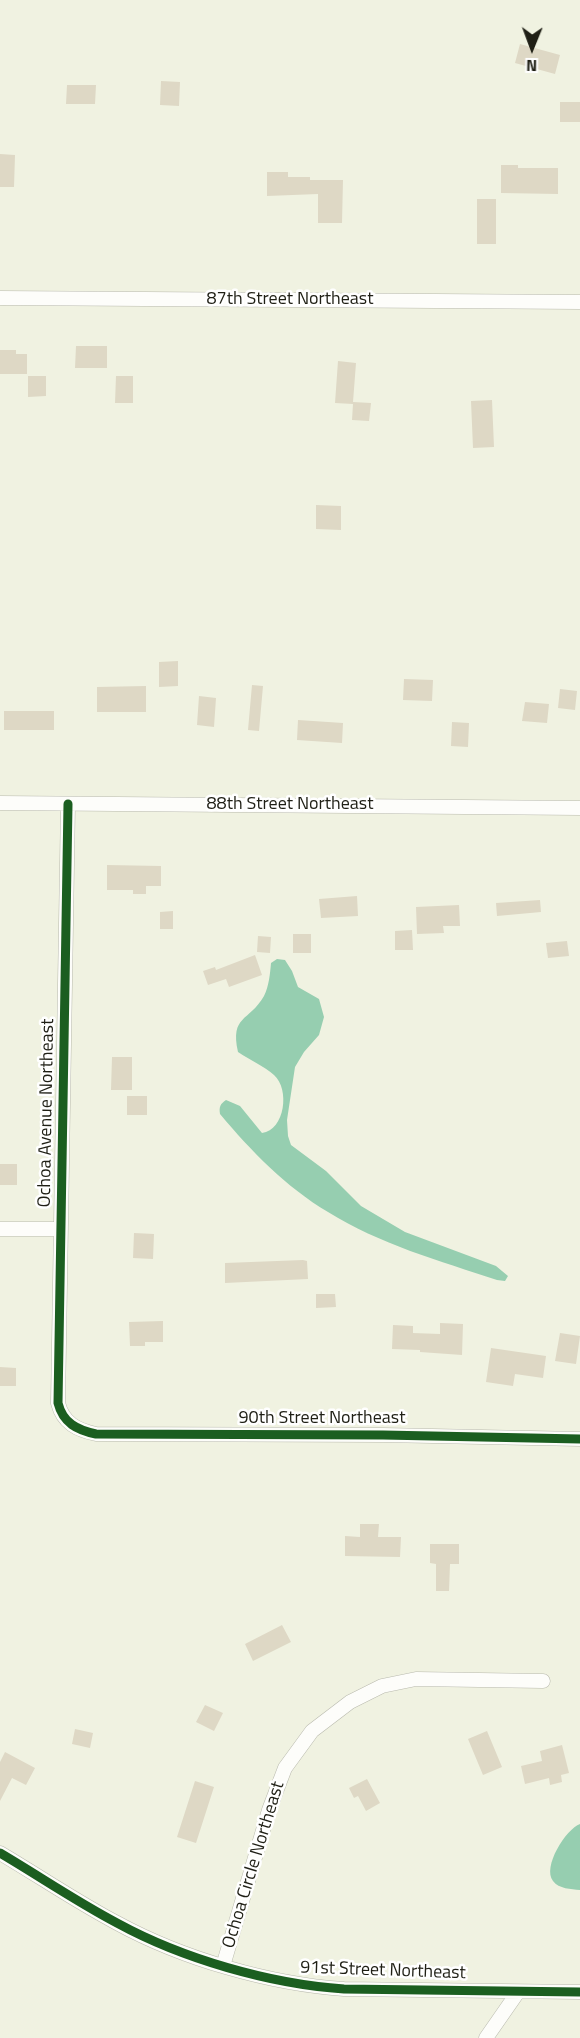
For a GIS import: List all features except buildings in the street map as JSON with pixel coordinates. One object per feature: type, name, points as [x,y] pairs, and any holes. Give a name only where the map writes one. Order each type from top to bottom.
[{"type":"street","name":"87th Street Northeast","points":[[0,298],[580,302]]},
{"type":"street","name":"88th Street Northeast","points":[[0,803],[580,808]]},
{"type":"street","name":"Ochoa Avenue Northeast","points":[[67,1421],[60,1413],[58,1403],[68,804]]},
{"type":"street","points":[[0,1229],[61,1229]]},
{"type":"street","name":"90th Street Northeast","points":[[67,1421],[83,1431],[96,1434],[580,1439]]},
{"type":"street","name":"Ochoa Circle Northeast","points":[[224,1966],[269,1810],[285,1768],[312,1731],[350,1702],[382,1686],[416,1679],[543,1681]]},
{"type":"street","name":"91st Street Northeast","points":[[0,1853],[118,1924],[170,1948],[268,1979],[309,1987],[344,1989],[580,1992]]},
{"type":"street","points":[[486,2038],[518,1992]]},
{"type":"shaded area","points":[[277,959],[285,960],[298,987],[319,999],[324,1017],[319,1035],[295,1067],[287,1120],[291,1145],[326,1171],[361,1206],[405,1232],[496,1266],[508,1276],[505,1281],[389,1243],[328,1212],[270,1168],[220,1114],[220,1106],[226,1100],[240,1106],[262,1133],[276,1125],[280,1117],[283,1099],[279,1081],[270,1072],[238,1052],[236,1040],[242,1020],[264,996],[271,963]]},
{"type":"shaded area","points":[[580,1824],[580,1890],[558,1886],[550,1875],[557,1849],[568,1833]]},
{"type":"cycle path","points":[[68,804],[58,1403],[67,1421],[77,1428],[96,1434],[383,1435],[580,1439]]},
{"type":"cycle path","points":[[0,1853],[87,1906],[143,1936],[198,1958],[257,1975],[287,1982],[344,1989],[580,1992]]}]
